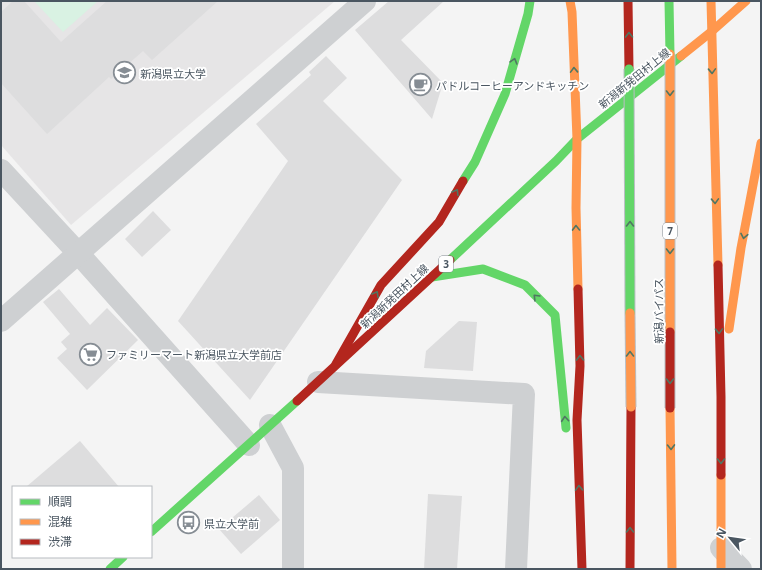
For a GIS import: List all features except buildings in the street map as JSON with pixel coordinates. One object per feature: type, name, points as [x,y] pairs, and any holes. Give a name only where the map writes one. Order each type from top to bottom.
[{"type":"main road","points":[[336,364],[381,285],[438,222],[475,162],[505,94],[528,14],[530,1]]},
{"type":"main road","points":[[570,1],[572,12],[577,139],[576,208],[580,366],[577,420],[582,569]]},
{"type":"main road","points":[[628,1],[631,407],[630,569]]},
{"type":"main road","name":"新潟バイパス","points":[[669,1],[672,569]]},
{"type":"main road","points":[[711,1],[721,384],[721,558]]},
{"type":"main road","name":"新潟新発田村上線","points":[[152,531],[250,445],[556,161],[577,139],[711,32],[746,1]]},
{"type":"main road","points":[[721,384],[741,248],[761,143]]},
{"type":"main road","points":[[432,277],[483,269],[525,285],[555,315],[566,434]]},
{"type":"main road","points":[[570,474],[578,569]]},
{"type":"main road","points":[[110,569],[122,558]]},
{"type":"street","points":[[1,321],[365,1]]},
{"type":"street","points":[[1,170],[78,253],[250,445]]},
{"type":"street","points":[[318,382],[524,394],[516,569]]},
{"type":"street","points":[[270,425],[293,468],[293,569]]},
{"type":"street","points":[[721,558],[741,569]]},
{"type":"shaded area","name":"新潟県立大学","points":[[1,1],[335,1],[71,225],[1,145]]},
{"type":"green space","points":[[34,1],[98,1],[63,32]]},
{"type":"traffic: fast","points":[[463,181],[475,162],[505,94],[528,14],[530,1]]},
{"type":"traffic: fast","points":[[669,1],[670,54]]},
{"type":"traffic: fast","points":[[450,260],[556,161],[577,139],[681,56]]},
{"type":"traffic: fast","points":[[629,69],[630,313]]},
{"type":"traffic: fast","points":[[432,277],[483,269],[525,285],[555,315],[566,428]]},
{"type":"traffic: fast","points":[[152,531],[297,401]]},
{"type":"traffic: fast","points":[[110,569],[122,558]]},
{"type":"traffic: slow","points":[[570,1],[572,12],[577,139],[576,208],[578,289]]},
{"type":"traffic: slow","points":[[711,1],[718,265]]},
{"type":"traffic: slow","points":[[681,56],[746,1]]},
{"type":"traffic: slow","points":[[670,54],[670,332]]},
{"type":"traffic: slow","points":[[729,329],[741,248],[761,143]]},
{"type":"traffic: slow","points":[[630,313],[631,407]]},
{"type":"traffic: slow","points":[[670,408],[672,569]]},
{"type":"traffic: slow","points":[[721,475],[721,569]]},
{"type":"traffic: jam","points":[[628,1],[629,69]]},
{"type":"traffic: jam","points":[[336,364],[381,285],[439,222],[463,181]]},
{"type":"traffic: jam","points":[[297,401],[450,260]]},
{"type":"traffic: jam","points":[[718,265],[721,475]]},
{"type":"traffic: jam","points":[[578,289],[580,366],[577,420],[582,569]]},
{"type":"traffic: jam","points":[[670,332],[670,408]]},
{"type":"traffic: jam","points":[[630,569],[631,407]]},
{"type":"place","name":"新潟県立大学","points":[[125,73]]},
{"type":"place","name":"パドルコーヒーアンドキッチン","points":[[420,85]]},
{"type":"place","name":"ファミリーマート新潟県立大学前店","points":[[91,354]]},
{"type":"place","name":"県立大学前","points":[[188,523]]}]
